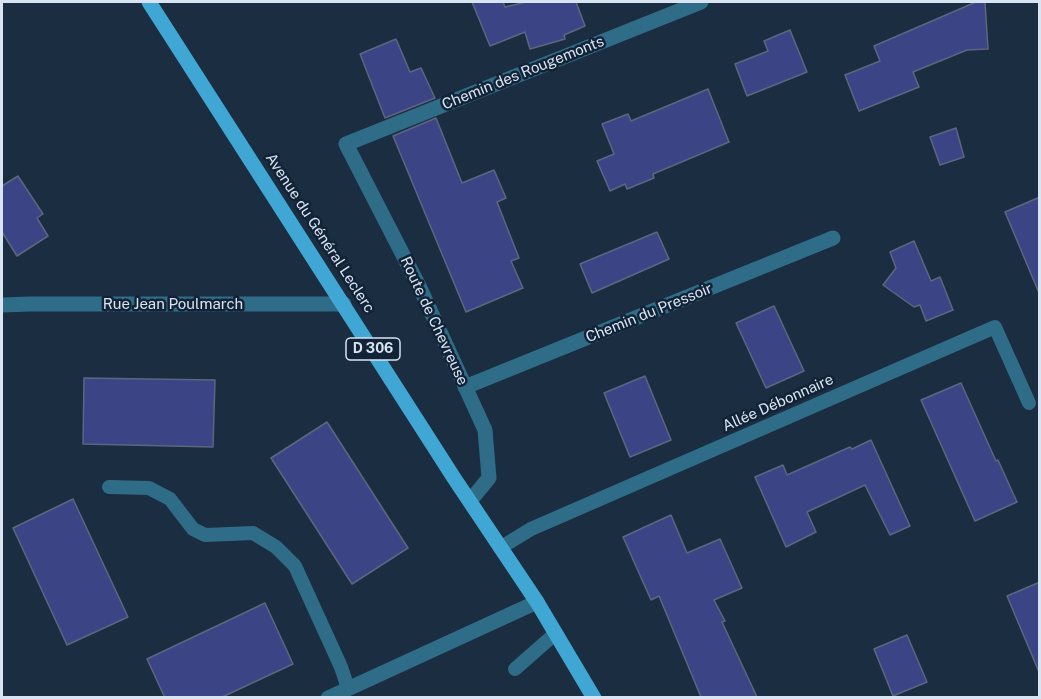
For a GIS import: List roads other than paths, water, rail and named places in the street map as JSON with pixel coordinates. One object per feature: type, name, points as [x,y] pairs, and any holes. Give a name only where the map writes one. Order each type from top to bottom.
[{"type":"main road","name":"Avenue du Général Leclerc","points":[[149,2],[537,602],[594,698]]},
{"type":"street","name":"Chemin des Rougemonts","points":[[346,144],[701,2]]},
{"type":"street","name":"Route de Chevreuse","points":[[346,144],[420,288],[485,430],[489,477],[470,501]]},
{"type":"street","name":"Chemin du Pressoir","points":[[465,387],[833,238]]},
{"type":"street","name":"Rue Jean Poulmarch","points":[[2,305],[344,304]]},
{"type":"street","points":[[328,698],[537,602]]},
{"type":"lane","name":"Allée Débonnaire","points":[[500,548],[531,529],[995,327],[1029,403]]},
{"type":"lane","points":[[109,488],[149,488],[170,499],[193,529],[205,535],[253,533],[276,547],[295,566],[341,667],[348,688]]},
{"type":"lane","points":[[515,669],[556,633]]}]
